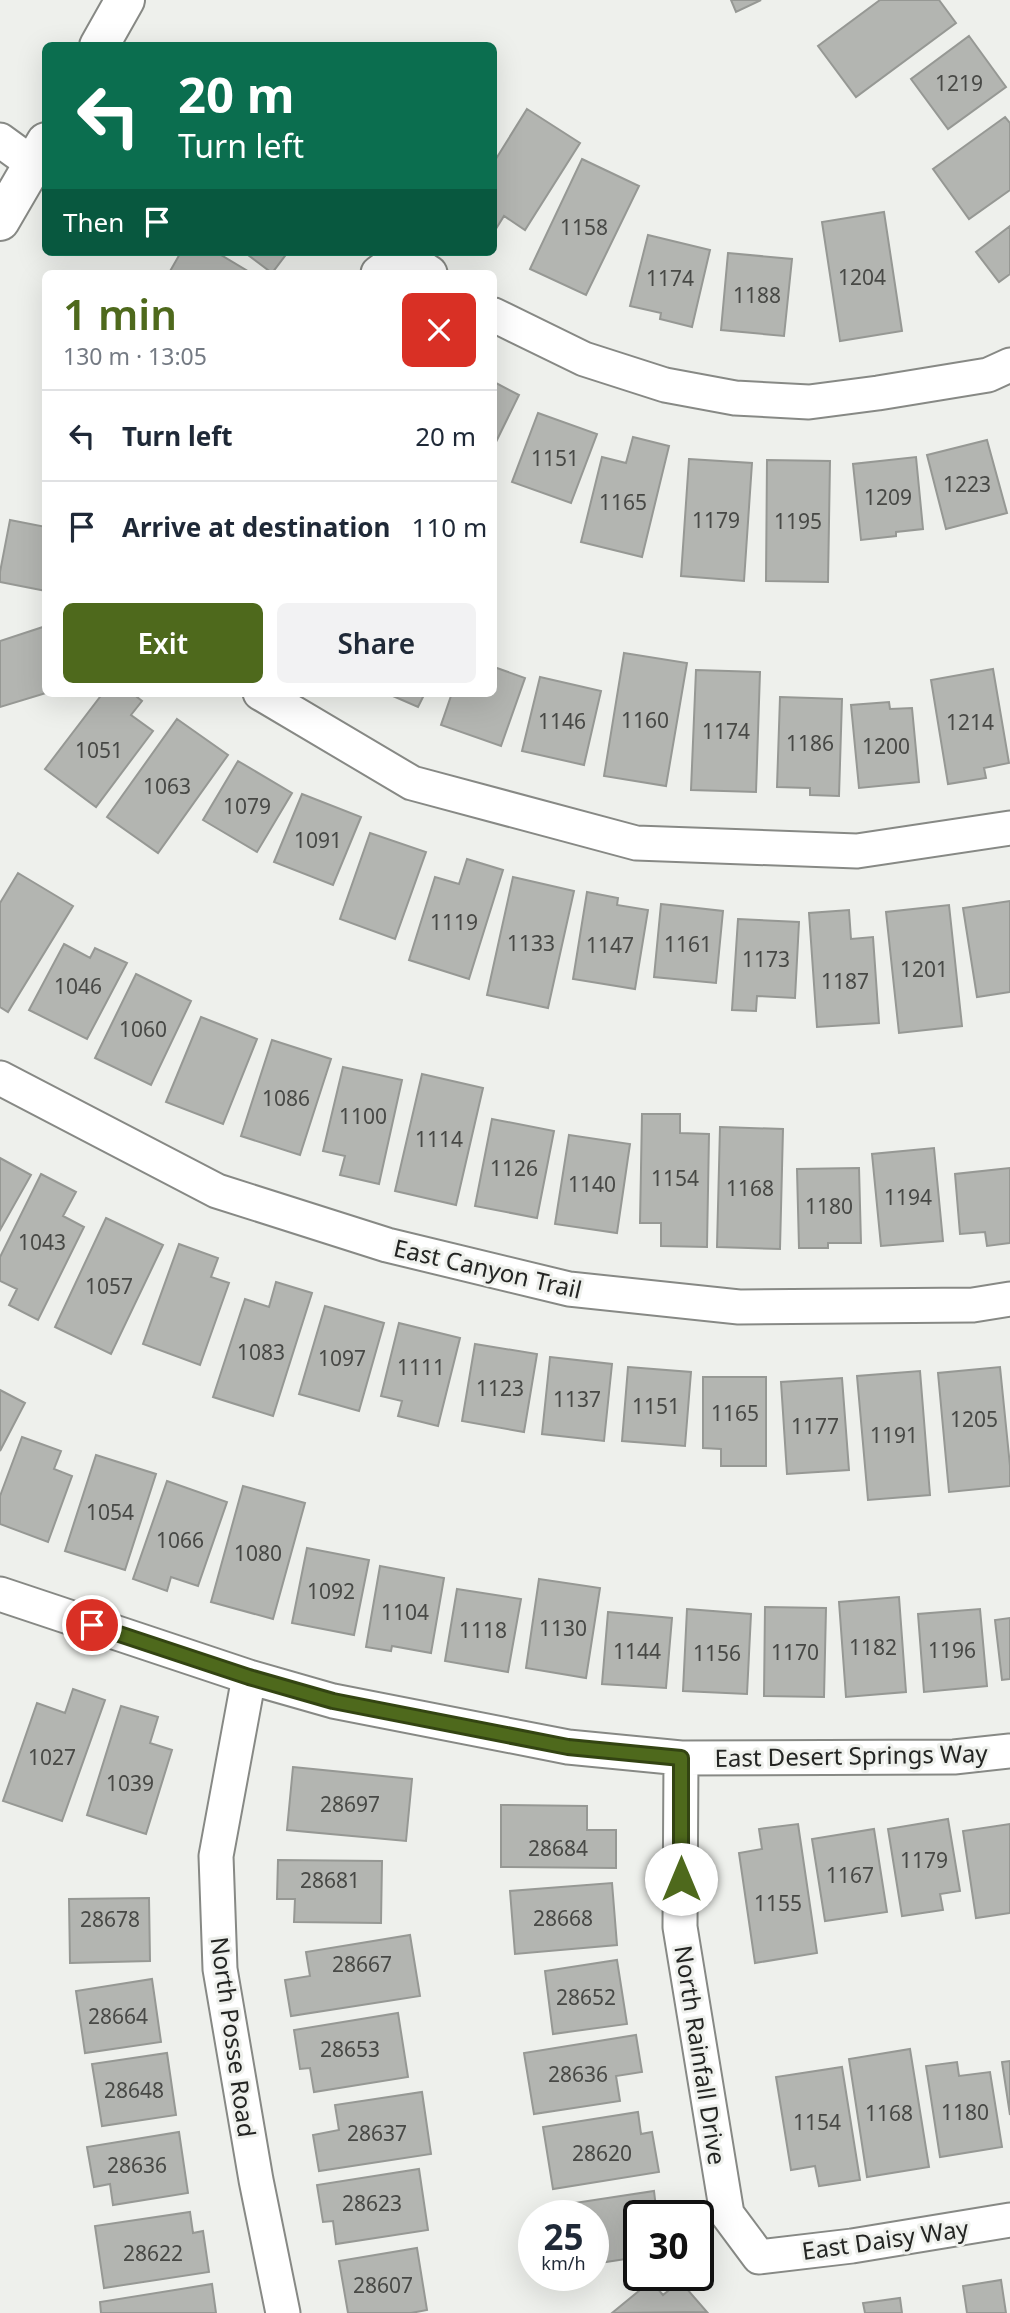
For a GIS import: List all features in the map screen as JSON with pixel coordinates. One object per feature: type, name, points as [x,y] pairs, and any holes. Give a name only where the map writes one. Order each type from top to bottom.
[{"type":"street","points":[[101,42],[125,0]]},
{"type":"street","points":[[0,140],[39,153],[0,221]]},
{"type":"street","points":[[402,270],[426,270]]},
{"type":"street","points":[[497,316],[584,359],[665,386],[735,398],[809,402],[988,374],[1010,365]]},
{"type":"street","points":[[267,697],[412,783],[636,843],[857,851],[1010,828]]},
{"type":"street","name":"East Canyon Trail","points":[[0,1078],[218,1191],[387,1245],[569,1289],[739,1307],[973,1305],[1010,1299]]},
{"type":"street","name":"East Desert Springs Way","points":[[0,1594],[249,1677],[333,1701],[568,1747],[681,1758],[954,1757],[1010,1751]]},
{"type":"street","name":"North Posse Road","points":[[249,1677],[216,1856],[220,1969],[256,2180],[283,2313]]},
{"type":"street","name":"North Rainfall Drive","points":[[681,1758],[680,1927],[727,2214],[759,2257]]},
{"type":"street","name":"East Daisy Way","points":[[759,2257],[852,2246],[1010,2220]]},
{"type":"building","points":[[731,0],[761,0],[736,12]]},
{"type":"building","points":[[880,0],[939,0],[956,23],[856,97],[818,46]]},
{"type":"building","points":[[969,36],[1006,87],[948,129],[911,79]]},
{"type":"building","points":[[527,109],[580,143],[525,230],[504,216],[497,227],[497,157]]},
{"type":"building","points":[[1005,117],[1010,123],[1010,190],[969,219],[933,169]]},
{"type":"building","points":[[582,159],[639,186],[586,295],[530,269]]},
{"type":"building","points":[[884,212],[902,331],[840,341],[822,222]]},
{"type":"building","points":[[1010,226],[1010,274],[999,282],[976,252]]},
{"type":"building","points":[[648,235],[710,250],[692,327],[660,319],[661,313],[630,306]]},
{"type":"building","points":[[728,253],[792,259],[784,336],[721,330]]},
{"type":"building","points":[[179,256],[223,256],[246,270],[171,270]]},
{"type":"building","points":[[249,256],[285,256],[274,270],[268,270]]},
{"type":"building","points":[[497,384],[519,395],[497,440]]},
{"type":"building","points":[[538,413],[597,434],[571,503],[512,482]]},
{"type":"building","points":[[633,437],[669,446],[642,557],[581,542],[602,457],[626,463]]},
{"type":"building","points":[[987,440],[1007,513],[946,529],[927,455]]},
{"type":"building","points":[[916,457],[923,529],[896,532],[896,536],[861,540],[853,464]]},
{"type":"building","points":[[689,459],[752,463],[744,581],[681,576]]},
{"type":"building","points":[[767,460],[830,461],[828,582],[766,581]]},
{"type":"building","points":[[10,520],[42,526],[42,590],[0,582]]},
{"type":"building","points":[[42,627],[42,694],[0,707],[0,641]]},
{"type":"building","points":[[624,653],[687,663],[666,786],[604,776]]},
{"type":"building","points":[[497,668],[525,678],[501,746],[441,725],[451,697],[497,697]]},
{"type":"building","points":[[993,669],[1009,763],[984,768],[986,778],[948,784],[931,680]]},
{"type":"building","points":[[696,670],[760,672],[756,792],[691,790]]},
{"type":"building","points":[[540,677],[601,691],[584,765],[522,751]]},
{"type":"building","points":[[100,697],[137,697],[142,701],[131,715],[153,731],[96,807],[45,769]]},
{"type":"building","points":[[395,697],[423,697],[418,707]]},
{"type":"building","points":[[780,697],[842,699],[839,796],[810,795],[810,788],[777,787]]},
{"type":"building","points":[[889,702],[890,709],[912,708],[919,782],[859,788],[851,705]]},
{"type":"building","points":[[177,719],[228,755],[158,853],[107,817]]},
{"type":"building","points":[[238,761],[292,793],[257,852],[203,820]]},
{"type":"building","points":[[302,794],[361,817],[333,885],[274,862]]},
{"type":"building","points":[[370,833],[426,852],[395,939],[340,919]]},
{"type":"building","points":[[467,859],[503,870],[469,979],[409,960],[435,877],[459,884]]},
{"type":"building","points":[[18,873],[73,906],[8,1012],[0,1007],[0,903]]},
{"type":"building","points":[[513,877],[574,891],[548,1008],[487,995]]},
{"type":"building","points":[[587,892],[618,898],[617,905],[648,910],[635,989],[573,979]]},
{"type":"building","points":[[1010,901],[1010,992],[977,997],[963,908]]},
{"type":"building","points":[[661,904],[723,911],[716,983],[654,977]]},
{"type":"building","points":[[949,905],[962,1026],[899,1033],[886,912]]},
{"type":"building","points":[[849,910],[851,939],[873,937],[879,1023],[817,1027],[809,913]]},
{"type":"building","points":[[738,919],[799,922],[795,998],[757,996],[756,1011],[732,1010]]},
{"type":"building","points":[[64,944],[90,958],[95,948],[127,963],[87,1039],[29,1010]]},
{"type":"building","points":[[136,974],[191,1001],[151,1085],[95,1058]]},
{"type":"building","points":[[201,1017],[257,1039],[223,1124],[166,1102]]},
{"type":"building","points":[[272,1040],[331,1059],[300,1155],[241,1136]]},
{"type":"building","points":[[343,1067],[402,1080],[379,1184],[340,1175],[345,1156],[323,1151]]},
{"type":"building","points":[[422,1074],[483,1088],[456,1205],[395,1191]]},
{"type":"building","points":[[642,1114],[680,1114],[680,1133],[709,1134],[707,1247],[661,1246],[661,1223],[640,1223]]},
{"type":"building","points":[[492,1119],[554,1131],[537,1218],[475,1206]]},
{"type":"building","points":[[720,1127],[783,1129],[780,1249],[717,1247]]},
{"type":"building","points":[[569,1135],[630,1144],[617,1233],[555,1224]]},
{"type":"building","points":[[934,1148],[943,1241],[881,1246],[872,1154]]},
{"type":"building","points":[[0,1158],[31,1175],[0,1230]]},
{"type":"building","points":[[859,1168],[861,1243],[828,1243],[828,1248],[799,1248],[797,1169]]},
{"type":"building","points":[[1010,1168],[1010,1243],[987,1246],[985,1232],[960,1234],[955,1174]]},
{"type":"building","points":[[41,1174],[76,1192],[63,1216],[84,1227],[38,1320],[9,1305],[17,1289],[0,1281],[0,1257]]},
{"type":"building","points":[[106,1218],[163,1245],[111,1354],[55,1327]]},
{"type":"building","points":[[179,1244],[218,1258],[211,1277],[229,1283],[200,1365],[143,1344]]},
{"type":"building","points":[[276,1282],[312,1293],[273,1416],[213,1397],[245,1299],[269,1307]]},
{"type":"building","points":[[325,1306],[384,1323],[359,1411],[299,1394]]},
{"type":"building","points":[[399,1323],[460,1338],[438,1426],[398,1416],[402,1401],[381,1396]]},
{"type":"building","points":[[475,1344],[537,1354],[524,1432],[462,1421]]},
{"type":"building","points":[[550,1357],[612,1364],[604,1441],[542,1434]]},
{"type":"building","points":[[628,1367],[691,1372],[685,1446],[622,1441]]},
{"type":"building","points":[[1000,1367],[1010,1486],[949,1492],[938,1373]]},
{"type":"building","points":[[920,1371],[930,1495],[868,1500],[857,1376]]},
{"type":"building","points":[[703,1377],[766,1377],[766,1466],[721,1466],[721,1449],[703,1448]]},
{"type":"building","points":[[842,1378],[849,1470],[787,1474],[781,1382]]},
{"type":"building","points":[[0,1390],[25,1403],[0,1451]]},
{"type":"building","points":[[22,1437],[61,1451],[54,1469],[72,1476],[48,1542],[0,1524],[0,1496]]},
{"type":"building","points":[[96,1455],[156,1474],[125,1570],[65,1551]]},
{"type":"building","points":[[167,1481],[227,1502],[198,1586],[171,1577],[167,1591],[133,1579]]},
{"type":"building","points":[[243,1486],[305,1503],[273,1619],[211,1602]]},
{"type":"building","points":[[307,1548],[369,1560],[354,1635],[292,1623]]},
{"type":"building","points":[[380,1566],[444,1578],[431,1653],[392,1646],[391,1651],[366,1647]]},
{"type":"building","points":[[539,1579],[600,1588],[586,1678],[526,1668]]},
{"type":"building","points":[[457,1589],[521,1599],[508,1672],[445,1661]]},
{"type":"building","points":[[899,1597],[906,1692],[846,1697],[839,1602]]},
{"type":"building","points":[[765,1607],[826,1608],[824,1697],[764,1696]]},
{"type":"building","points":[[687,1609],[751,1614],[747,1694],[683,1691]]},
{"type":"building","points":[[980,1609],[987,1686],[924,1692],[918,1614]]},
{"type":"building","points":[[608,1612],[672,1618],[666,1688],[602,1684]]},
{"type":"building","points":[[1010,1618],[1010,1679],[1002,1680],[995,1620]]},
{"type":"building","points":[[73,1689],[105,1700],[62,1821],[3,1801],[37,1703],[65,1713]]},
{"type":"building","points":[[121,1706],[158,1717],[150,1743],[172,1750],[146,1834],[87,1815]]},
{"type":"building","points":[[293,1767],[412,1779],[406,1841],[287,1830]]},
{"type":"building","points":[[501,1805],[587,1806],[587,1830],[616,1830],[616,1868],[501,1867]]},
{"type":"building","points":[[948,1819],[960,1891],[940,1894],[943,1910],[902,1916],[888,1829]]},
{"type":"building","points":[[798,1824],[817,1953],[755,1963],[739,1853],[762,1849],[759,1829]]},
{"type":"building","points":[[1010,1824],[1010,1913],[976,1918],[963,1831]]},
{"type":"building","points":[[874,1829],[887,1912],[825,1921],[812,1839]]},
{"type":"building","points":[[278,1860],[382,1861],[381,1923],[294,1922],[295,1899],[277,1899]]},
{"type":"building","points":[[612,1883],[617,1945],[515,1954],[510,1891]]},
{"type":"building","points":[[149,1898],[150,1961],[70,1963],[69,1899]]},
{"type":"building","points":[[410,1935],[420,1996],[291,2016],[285,1980],[310,1976],[306,1952]]},
{"type":"building","points":[[617,1960],[627,2024],[553,2034],[545,1971]]},
{"type":"building","points":[[152,1979],[161,2042],[85,2053],[76,1991]]},
{"type":"building","points":[[398,2013],[408,2077],[314,2092],[310,2068],[300,2069],[294,2030]]},
{"type":"building","points":[[636,2035],[642,2072],[616,2076],[620,2101],[534,2114],[524,2053]]},
{"type":"building","points":[[910,2049],[929,2167],[867,2177],[849,2059]]},
{"type":"building","points":[[167,2053],[176,2115],[102,2126],[92,2064]]},
{"type":"building","points":[[1010,2061],[1010,2115],[1002,2062]]},
{"type":"building","points":[[957,2062],[959,2076],[990,2072],[1002,2147],[940,2157],[926,2066]]},
{"type":"building","points":[[842,2067],[860,2180],[819,2186],[815,2166],[791,2170],[776,2077]]},
{"type":"building","points":[[422,2092],[431,2154],[319,2171],[313,2135],[339,2130],[335,2105]]},
{"type":"building","points":[[638,2112],[641,2134],[652,2132],[659,2172],[553,2189],[543,2127]]},
{"type":"building","points":[[179,2132],[188,2193],[113,2205],[110,2184],[94,2187],[87,2147]]},
{"type":"building","points":[[419,2169],[428,2230],[336,2244],[333,2221],[323,2222],[317,2185]]},
{"type":"building","points":[[654,2191],[655,2200],[623,2200],[623,2259],[609,2262],[609,2200],[594,2200]]},
{"type":"building","points":[[190,2212],[193,2233],[203,2231],[209,2272],[104,2288],[95,2226]]},
{"type":"building","points":[[417,2248],[427,2310],[411,2313],[348,2313],[339,2261]]},
{"type":"building","points":[[1001,2280],[1006,2313],[967,2313],[963,2286]]},
{"type":"building","points":[[212,2284],[216,2313],[101,2313],[100,2302]]},
{"type":"building","points":[[639,2291],[660,2291],[663,2295],[668,2291],[689,2291],[707,2312],[612,2313]]},
{"type":"building","points":[[900,2298],[902,2313],[865,2313],[863,2303]]},
{"type":"route","points":[[92,1625],[249,1677],[333,1701],[568,1747],[681,1758],[681,1879]]}]
